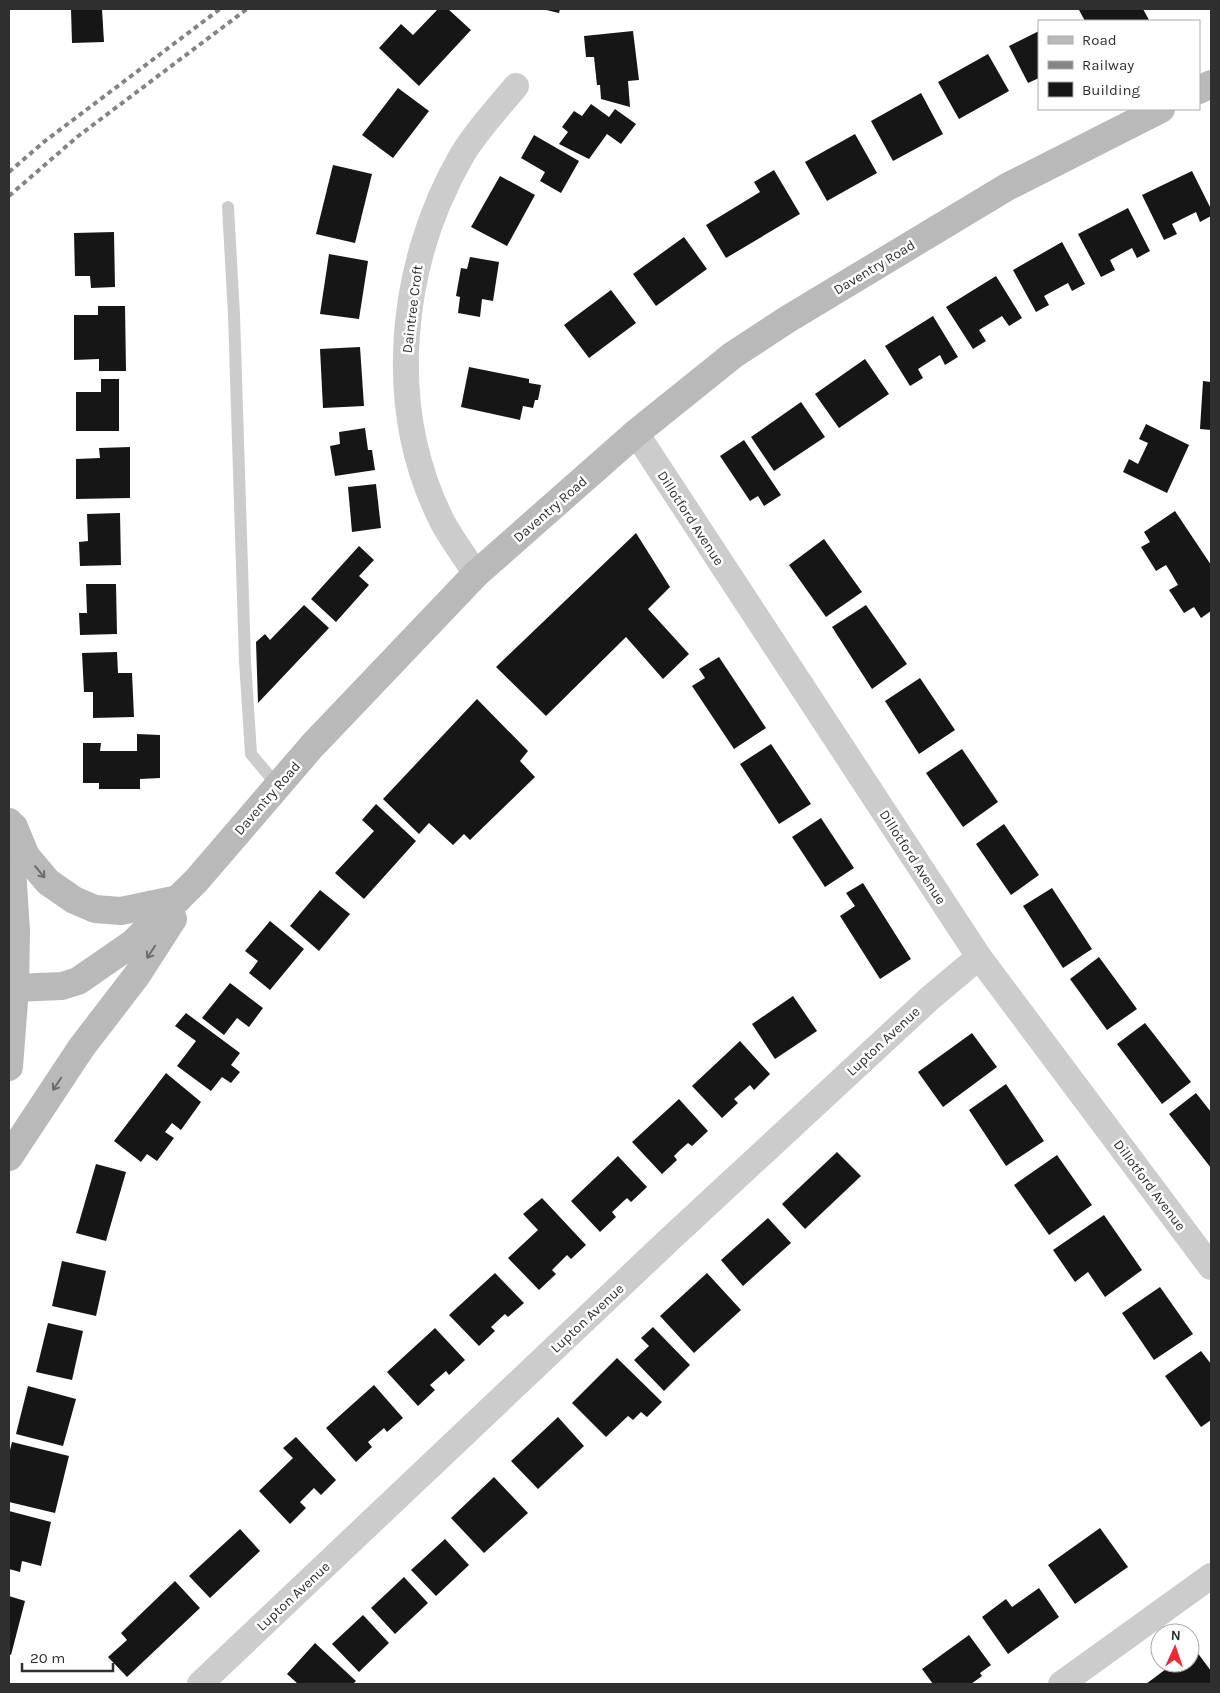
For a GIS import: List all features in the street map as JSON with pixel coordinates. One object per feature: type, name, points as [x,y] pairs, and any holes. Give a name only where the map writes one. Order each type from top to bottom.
[{"type":"street","name":"Daintree Croft","points":[[476,574],[443,522],[425,480],[416,448],[409,405],[406,333],[418,259],[443,192],[463,154],[516,86]]},
{"type":"street","name":"Daventry Road","points":[[15,988],[62,986],[78,981],[133,943],[187,890],[277,785],[338,718],[476,574],[636,433],[733,355],[1007,187],[1159,110]]},
{"type":"street","name":"Dillotford Avenue","points":[[636,433],[979,957],[1211,1266]]},
{"type":"street","points":[[9,814],[26,856],[48,882],[74,900],[95,909],[120,911],[187,890]]},
{"type":"street","points":[[9,822],[16,931],[15,988],[9,1067]]},
{"type":"street","points":[[9,1157],[80,1048],[136,975],[187,890]]},
{"type":"street","name":"Lupton Avenue","points":[[200,1684],[677,1232],[929,999],[979,957]]},
{"type":"street","points":[[1061,1684],[1211,1576]]},
{"type":"lane","points":[[228,207],[234,315],[245,661],[251,754],[277,785]]},
{"type":"building","points":[[71,9],[102,9],[104,42],[72,43]]},
{"type":"building","points":[[438,9],[448,9],[471,30],[419,86],[379,48],[401,24],[413,35]]},
{"type":"building","points":[[542,9],[560,9],[559,13]]},
{"type":"building","points":[[1143,9],[1149,20],[1084,20],[1079,10]]},
{"type":"building","points":[[633,31],[639,80],[628,81],[630,107],[601,99],[600,85],[597,85],[594,57],[586,57],[584,36]]},
{"type":"building","points":[[1038,32],[1038,78],[1028,83],[1009,46]]},
{"type":"building","points":[[988,54],[1009,91],[959,119],[938,82]]},
{"type":"building","points":[[398,88],[429,111],[393,158],[362,135]]},
{"type":"building","points":[[921,93],[943,134],[893,161],[871,121]]},
{"type":"building","points":[[591,104],[609,117],[615,109],[636,124],[621,144],[607,134],[589,159],[559,144],[568,132],[562,127],[574,111],[582,116]]},
{"type":"building","points":[[855,134],[877,173],[827,201],[805,162]]},
{"type":"building","points":[[534,135],[579,161],[561,193],[540,181],[545,172],[521,158]]},
{"type":"building","points":[[333,165],[372,174],[355,243],[316,234]]},
{"type":"building","points":[[774,170],[800,214],[726,258],[706,225],[760,192],[754,182]]},
{"type":"building","points":[[1192,171],[1211,209],[1211,216],[1200,222],[1196,212],[1172,224],[1177,234],[1164,240],[1142,195]]},
{"type":"building","points":[[500,176],[535,195],[507,246],[471,227]]},
{"type":"building","points":[[1128,208],[1150,251],[1137,258],[1132,248],[1110,260],[1115,270],[1101,277],[1078,234]]},
{"type":"building","points":[[114,232],[115,287],[91,288],[90,276],[75,276],[74,233]]},
{"type":"building","points":[[684,237],[707,269],[656,306],[633,274]]},
{"type":"building","points":[[1062,242],[1085,284],[1072,291],[1068,283],[1044,296],[1049,305],[1036,312],[1013,270]]},
{"type":"building","points":[[329,254],[368,261],[359,319],[320,314]]},
{"type":"building","points":[[470,257],[499,262],[493,301],[482,299],[480,317],[458,313],[460,297],[456,296],[461,268],[467,269]]},
{"type":"building","points":[[996,276],[1022,318],[1009,326],[1002,316],[979,330],[986,341],[973,349],[946,307]]},
{"type":"building","points":[[611,290],[636,323],[589,358],[564,325]]},
{"type":"building","points":[[98,306],[125,306],[126,371],[99,371],[99,359],[74,360],[74,315],[98,315]]},
{"type":"building","points":[[933,316],[958,357],[945,365],[940,355],[918,369],[923,378],[910,386],[885,346]]},
{"type":"building","points":[[360,347],[364,406],[323,408],[320,349]]},
{"type":"building","points":[[865,359],[889,394],[839,428],[815,394]]},
{"type":"building","points":[[469,367],[529,379],[529,383],[541,385],[538,400],[535,400],[533,408],[523,406],[520,420],[461,407]]},
{"type":"building","points":[[101,379],[119,379],[119,431],[76,431],[76,392],[101,392]]},
{"type":"building","points":[[1203,381],[1211,382],[1211,430],[1200,429]]},
{"type":"building","points":[[801,402],[825,437],[774,471],[751,437]]},
{"type":"building","points":[[1146,424],[1189,445],[1167,493],[1123,472],[1129,459],[1138,464],[1148,443],[1139,439]]},
{"type":"building","points":[[365,428],[368,450],[372,450],[375,470],[335,476],[330,446],[340,444],[339,432]]},
{"type":"building","points":[[744,440],[781,495],[764,506],[758,496],[750,501],[720,456]]},
{"type":"building","points":[[130,447],[130,498],[76,499],[76,459],[100,458],[99,448]]},
{"type":"building","points":[[376,484],[381,528],[352,532],[348,487]]},
{"type":"building","points":[[1175,511],[1211,565],[1211,611],[1201,618],[1194,607],[1184,613],[1169,590],[1178,585],[1166,565],[1156,571],[1141,547],[1150,542],[1144,532]]},
{"type":"building","points":[[120,513],[121,565],[80,566],[79,542],[88,541],[87,514]]},
{"type":"building","points":[[636,533],[670,587],[648,609],[689,654],[663,679],[626,637],[546,716],[496,667]]},
{"type":"building","points":[[824,539],[862,592],[826,617],[789,565]]},
{"type":"building","points":[[359,546],[374,560],[359,576],[369,585],[336,622],[311,599]]},
{"type":"building","points":[[86,584],[116,584],[117,634],[80,635],[79,613],[87,613]]},
{"type":"building","points":[[304,605],[329,628],[258,703],[256,642],[265,634],[270,640]]},
{"type":"building","points":[[866,605],[907,664],[872,689],[832,627]]},
{"type":"building","points":[[117,652],[118,673],[132,673],[134,717],[93,718],[93,692],[84,692],[82,653]]},
{"type":"building","points":[[719,657],[766,728],[734,749],[692,686],[705,678],[699,669]]},
{"type":"building","points":[[920,678],[955,730],[919,754],[885,701]]},
{"type":"building","points":[[477,699],[528,751],[520,761],[535,777],[470,840],[464,834],[453,845],[429,823],[419,834],[383,799]]},
{"type":"building","points":[[137,734],[160,735],[160,778],[140,779],[140,789],[99,789],[99,783],[83,783],[83,743],[101,743],[100,751],[137,751]]},
{"type":"building","points":[[771,744],[811,804],[779,824],[740,764]]},
{"type":"building","points":[[962,749],[998,802],[963,827],[926,773]]},
{"type":"building","points":[[376,804],[416,841],[364,899],[335,873],[374,831],[362,820]]},
{"type":"building","points":[[821,818],[854,868],[825,887],[792,837]]},
{"type":"building","points":[[1004,824],[1039,875],[1011,895],[976,844]]},
{"type":"building","points":[[863,883],[911,959],[880,979],[840,916],[855,906],[846,893]]},
{"type":"building","points":[[1052,888],[1092,949],[1063,968],[1023,906]]},
{"type":"building","points":[[320,890],[350,914],[319,951],[290,926]]},
{"type":"building","points":[[270,921],[304,949],[270,990],[249,973],[258,961],[245,951]]},
{"type":"building","points":[[1099,957],[1137,1009],[1107,1030],[1070,979]]},
{"type":"building","points":[[230,983],[263,1008],[249,1027],[237,1018],[224,1035],[202,1018]]},
{"type":"building","points":[[793,996],[817,1031],[775,1059],[752,1024]]},
{"type":"building","points":[[186,1013],[240,1053],[231,1065],[240,1072],[231,1083],[222,1077],[211,1091],[177,1066],[196,1041],[175,1026]]},
{"type":"building","points":[[1145,1023],[1191,1082],[1162,1104],[1117,1044]]},
{"type":"building","points":[[972,1033],[997,1067],[943,1107],[918,1072]]},
{"type":"building","points":[[740,1041],[770,1074],[754,1090],[750,1085],[734,1099],[738,1103],[722,1118],[692,1086]]},
{"type":"building","points":[[166,1073],[201,1102],[181,1130],[172,1123],[165,1132],[174,1138],[157,1161],[147,1154],[141,1162],[114,1141]]},
{"type":"building","points":[[1006,1084],[1044,1141],[1006,1166],[969,1110]]},
{"type":"building","points":[[1196,1093],[1211,1112],[1211,1168],[1169,1114]]},
{"type":"building","points":[[679,1099],[708,1131],[692,1146],[688,1143],[680,1150],[674,1156],[677,1160],[662,1174],[632,1142]]},
{"type":"building","points":[[837,1152],[861,1176],[805,1229],[782,1204]]},
{"type":"building","points":[[1057,1155],[1092,1205],[1049,1235],[1014,1185]]},
{"type":"building","points":[[618,1156],[647,1187],[631,1202],[627,1198],[612,1212],[616,1217],[600,1232],[571,1201]]},
{"type":"building","points":[[96,1164],[126,1172],[106,1241],[76,1233]]},
{"type":"building","points":[[542,1198],[586,1245],[571,1259],[567,1255],[552,1270],[556,1274],[539,1290],[508,1258],[538,1230],[523,1214]]},
{"type":"building","points":[[1104,1215],[1142,1270],[1105,1297],[1088,1272],[1075,1282],[1053,1250]]},
{"type":"building","points":[[768,1218],[791,1243],[743,1286],[721,1260]]},
{"type":"building","points":[[62,1261],[106,1271],[96,1316],[52,1306]]},
{"type":"building","points":[[495,1273],[524,1303],[508,1317],[505,1314],[491,1327],[495,1331],[479,1346],[449,1315]]},
{"type":"building","points":[[707,1273],[741,1310],[694,1353],[660,1316]]},
{"type":"building","points":[[1160,1287],[1193,1334],[1154,1360],[1122,1313]]},
{"type":"building","points":[[48,1323],[83,1331],[72,1380],[36,1372]]},
{"type":"building","points":[[653,1327],[690,1365],[664,1391],[634,1360],[649,1346],[641,1338]]},
{"type":"building","points":[[435,1328],[465,1360],[449,1375],[446,1371],[430,1385],[435,1390],[418,1406],[387,1372]]},
{"type":"building","points":[[1201,1351],[1211,1364],[1211,1420],[1201,1427],[1165,1376]]},
{"type":"building","points":[[617,1358],[662,1402],[647,1417],[641,1412],[633,1420],[628,1416],[606,1437],[572,1403]]},
{"type":"building","points":[[374,1385],[403,1418],[387,1432],[384,1428],[368,1442],[372,1447],[356,1462],[326,1428]]},
{"type":"building","points":[[28,1386],[76,1399],[63,1446],[16,1434]]},
{"type":"building","points":[[558,1417],[584,1446],[538,1489],[511,1461]]},
{"type":"building","points":[[296,1437],[336,1480],[321,1495],[314,1488],[300,1502],[306,1508],[290,1524],[259,1491],[293,1458],[283,1448]]},
{"type":"building","points":[[12,1442],[69,1456],[55,1513],[9,1502],[9,1454]]},
{"type":"building","points":[[494,1477],[528,1513],[484,1553],[451,1518]]},
{"type":"building","points":[[9,1511],[51,1522],[41,1566],[22,1561],[20,1572],[9,1569]]},
{"type":"building","points":[[1100,1528],[1128,1567],[1075,1604],[1048,1565]]},
{"type":"building","points":[[240,1529],[260,1551],[210,1598],[189,1576]]},
{"type":"building","points":[[445,1539],[469,1565],[436,1596],[411,1570]]},
{"type":"building","points":[[404,1577],[428,1603],[395,1634],[371,1608]]},
{"type":"building","points":[[175,1581],[200,1608],[127,1677],[108,1657],[127,1640],[121,1633]]},
{"type":"building","points":[[1039,1588],[1059,1617],[1008,1654],[982,1617],[1006,1599],[1012,1607]]},
{"type":"building","points":[[9,1596],[25,1601],[11,1655],[9,1654]]},
{"type":"building","points":[[363,1615],[389,1643],[359,1672],[332,1644]]},
{"type":"building","points":[[969,1635],[991,1665],[980,1673],[982,1676],[971,1684],[933,1684],[922,1669]]},
{"type":"building","points":[[315,1643],[356,1681],[353,1684],[298,1684],[287,1674]]},
{"type":"building","points":[[1200,1656],[1211,1671],[1211,1684],[1146,1684],[1161,1673],[1200,1673]]},
{"type":"railway","points":[[9,172],[45,141],[220,9]]},
{"type":"railway","points":[[9,196],[77,137],[247,9]]}]
